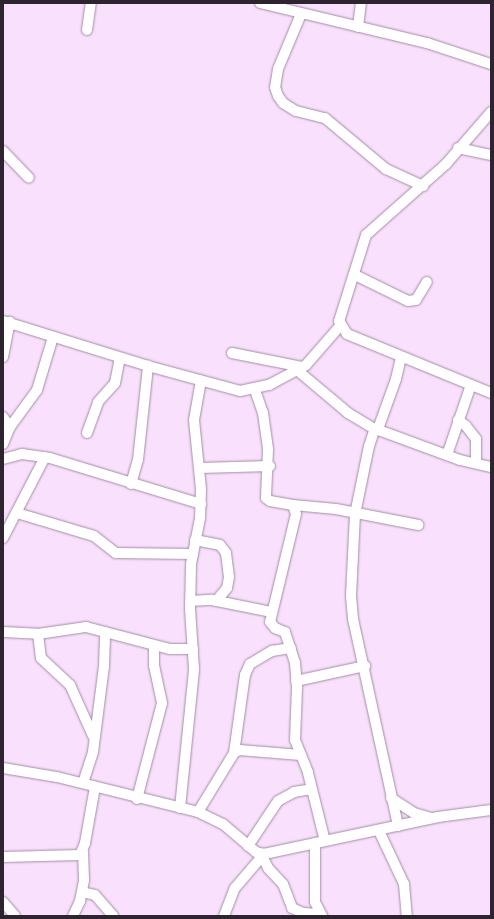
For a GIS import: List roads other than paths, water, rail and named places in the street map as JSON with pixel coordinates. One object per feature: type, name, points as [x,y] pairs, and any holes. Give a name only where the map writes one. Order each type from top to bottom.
[{"type":"street","points":[[87,30],[91,3]]},
{"type":"street","points":[[260,3],[301,14],[428,42],[491,64]]},
{"type":"street","points":[[358,27],[361,3]]},
{"type":"street","points":[[301,14],[278,69],[275,87],[278,96],[283,103],[296,111],[325,118],[386,169],[423,186]]},
{"type":"street","points":[[491,112],[458,148],[446,164],[366,235],[355,275],[339,321],[340,326],[347,334],[491,393]]},
{"type":"street","points":[[458,148],[491,155]]},
{"type":"street","points":[[3,150],[29,178]]},
{"type":"street","points":[[355,275],[408,301],[416,300],[427,282]]},
{"type":"street","points":[[3,357],[7,321],[120,358],[240,392],[255,390],[300,368],[340,326]]},
{"type":"street","points":[[3,444],[10,427],[37,390],[53,336]]},
{"type":"street","points":[[232,353],[300,368],[348,413],[376,429],[447,455],[491,467]]},
{"type":"street","points":[[398,826],[391,798],[366,666],[353,619],[351,596],[355,514],[369,446],[396,379],[401,357]]},
{"type":"street","points":[[87,433],[98,402],[115,383],[120,358]]},
{"type":"street","points":[[131,484],[138,460],[143,427],[148,366]]},
{"type":"street","points":[[180,808],[194,676],[190,601],[193,554],[201,504],[200,468],[194,420],[201,381]]},
{"type":"street","points":[[447,455],[471,385]]},
{"type":"street","points":[[255,390],[262,413],[270,466],[265,489],[266,498],[270,501],[314,506],[418,525]]},
{"type":"street","points":[[3,417],[10,427]]},
{"type":"street","points":[[458,420],[466,426],[476,439],[476,464]]},
{"type":"street","points":[[3,459],[22,454],[45,457],[201,504]]},
{"type":"street","points":[[3,538],[45,457]]},
{"type":"street","points":[[200,468],[270,466]]},
{"type":"street","points":[[293,504],[296,514],[271,612],[271,625],[285,632],[291,648],[296,681],[294,740],[301,755],[312,789],[320,842],[315,902],[321,915]]},
{"type":"street","points":[[17,512],[94,536],[116,554],[193,554]]},
{"type":"street","points":[[195,540],[220,545],[226,553],[229,578],[227,588],[216,601]]},
{"type":"street","points":[[190,601],[216,601],[271,612]]},
{"type":"street","points":[[3,632],[38,634],[86,627],[154,646],[193,649]]},
{"type":"street","points":[[83,783],[90,767],[104,666],[105,632]]},
{"type":"street","points":[[38,634],[41,658],[70,685],[94,739]]},
{"type":"street","points":[[137,799],[162,703],[154,666],[154,646]]},
{"type":"street","points":[[198,812],[234,753],[245,675],[250,664],[272,651],[291,648]]},
{"type":"street","points":[[296,681],[366,666]]},
{"type":"street","points":[[234,753],[248,749],[301,755]]},
{"type":"street","points":[[3,768],[83,783],[137,799],[198,812],[223,824],[248,846],[263,855],[268,868],[283,884],[292,908],[303,913],[321,915]]},
{"type":"street","points":[[73,916],[82,892],[83,852],[95,787]]},
{"type":"street","points":[[248,846],[278,802],[286,795],[312,789]]},
{"type":"street","points":[[391,798],[414,813],[432,818]]},
{"type":"street","points":[[224,916],[235,888],[263,855],[432,818],[491,810]]},
{"type":"street","points":[[378,831],[404,884],[407,916]]},
{"type":"street","points":[[3,857],[73,857],[83,852]]},
{"type":"street","points":[[82,892],[95,896],[114,916]]},
{"type":"street","points":[[3,902],[15,916]]}]
